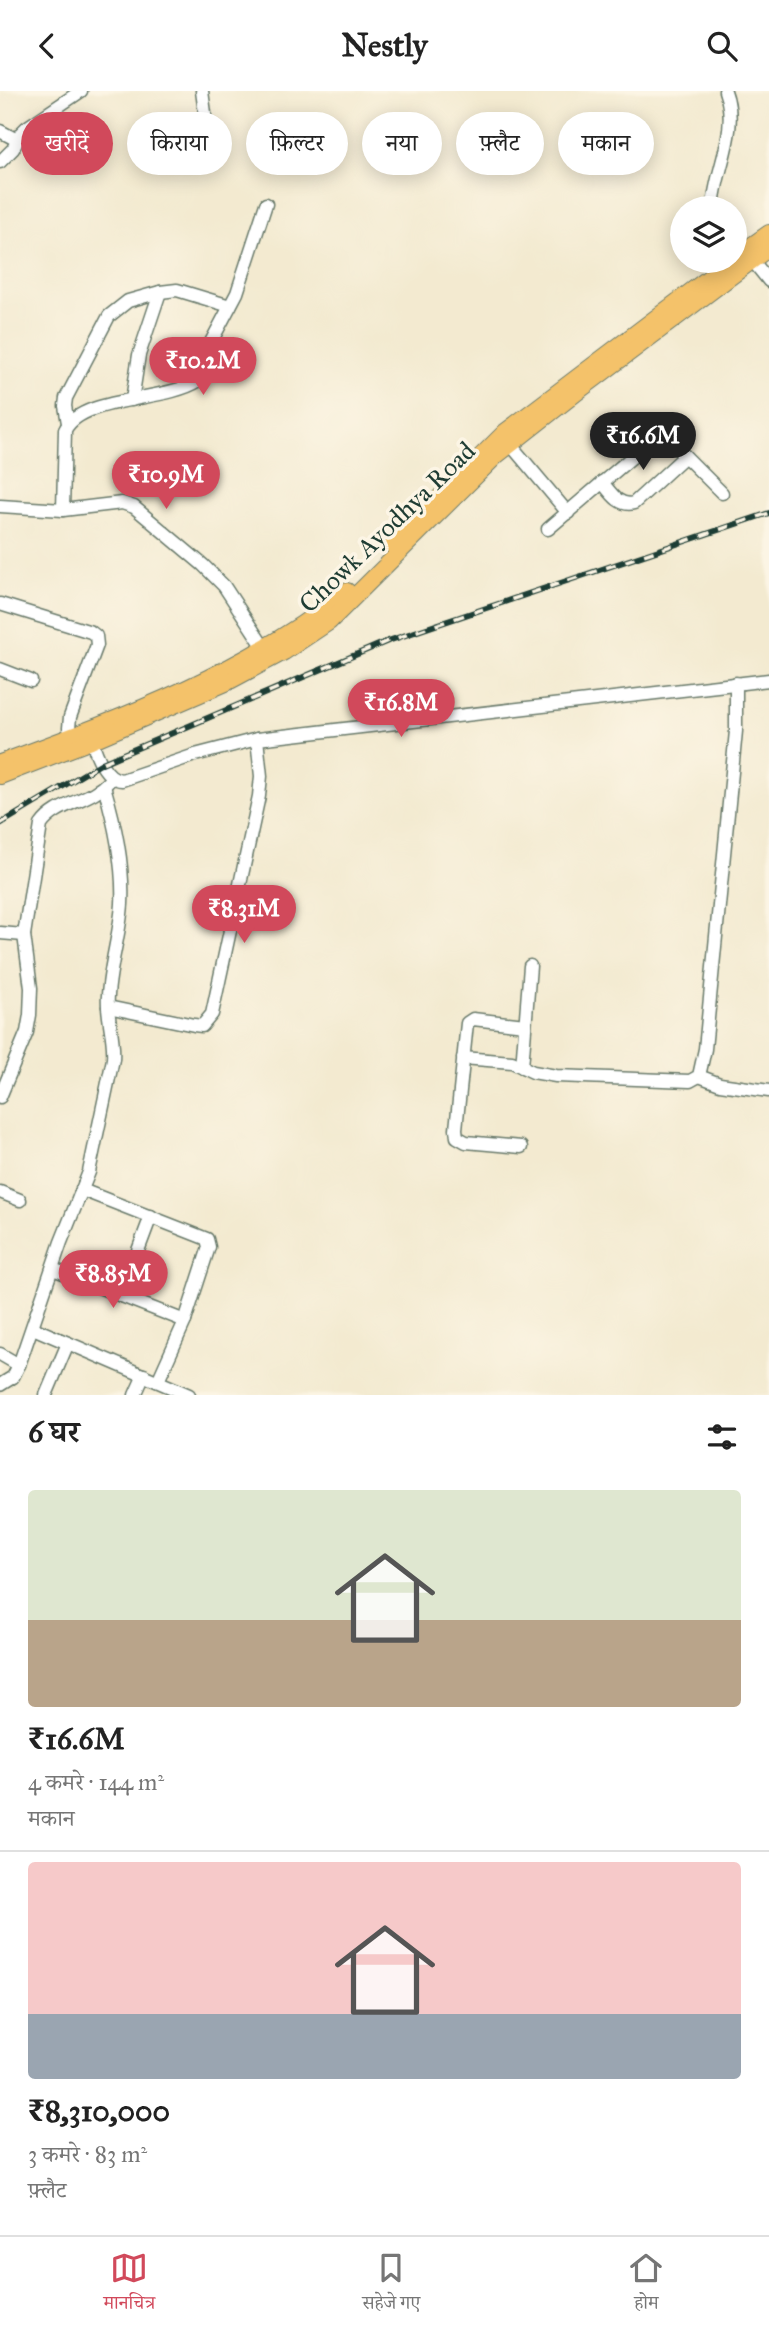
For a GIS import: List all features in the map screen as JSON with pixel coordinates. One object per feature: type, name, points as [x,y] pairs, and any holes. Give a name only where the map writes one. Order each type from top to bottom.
[{"type":"main road","name":"Chowk Ayodhya Road","points":[[747,251],[769,233]]},
{"type":"main road","name":"Chowk Ayodhya Road","points":[[747,255],[769,248]]},
{"type":"main road","name":"Chowk Ayodhya Road","points":[[0,776],[218,674],[265,649],[315,617],[354,586],[505,432],[544,409],[719,273]]},
{"type":"main road","name":"Chowk Ayodhya Road","points":[[0,764],[226,683],[284,652],[329,622],[544,409]]},
{"type":"street","points":[[0,162],[13,149],[26,128],[80,91]]},
{"type":"street","points":[[202,91],[205,112]]},
{"type":"street","points":[[716,196],[725,158],[731,110],[726,91]]},
{"type":"street","points":[[0,131],[17,140]]},
{"type":"street","points":[[63,510],[65,429],[68,423],[85,411],[172,391],[198,381],[210,344],[237,293],[266,204]]},
{"type":"street","points":[[747,265],[769,281]]},
{"type":"street","points":[[68,423],[66,398],[108,316],[128,301],[160,292],[189,293],[230,306]]},
{"type":"street","points":[[132,400],[139,355],[160,292]]},
{"type":"street","points":[[548,529],[659,433],[722,493]]},
{"type":"street","points":[[510,444],[568,513]]},
{"type":"street","points":[[602,482],[620,503],[628,505],[634,503],[685,456]]},
{"type":"street","points":[[0,506],[63,510],[122,503],[144,513],[224,586],[265,649]]},
{"type":"street","points":[[0,604],[91,632],[96,636],[97,645],[70,717],[69,728],[84,736],[108,782],[122,893],[108,1007],[113,1059],[92,1162],[19,1365],[13,1377],[0,1385]]},
{"type":"street","points":[[0,669],[31,681]]},
{"type":"street","points":[[0,1097],[27,1032],[30,1015],[31,988],[23,935],[37,835],[41,825],[53,812],[90,796],[108,782],[257,739],[769,680]]},
{"type":"street","points":[[463,1058],[512,1062],[540,1074],[556,1076],[690,1081],[699,1076],[705,1049],[722,881],[736,731],[736,683]]},
{"type":"street","points":[[108,1007],[202,1026],[212,1014],[260,796],[257,739]]},
{"type":"street","points":[[0,933],[23,935]]},
{"type":"street","points":[[522,1066],[530,966]]},
{"type":"street","points":[[521,1147],[466,1142],[457,1136],[456,1129],[466,1027],[469,1020],[525,1025]]},
{"type":"street","points":[[699,1076],[720,1084],[769,1091]]},
{"type":"street","points":[[82,1190],[204,1235],[209,1243],[185,1321],[158,1381]]},
{"type":"street","points":[[0,1192],[20,1200]]},
{"type":"street","points":[[121,1296],[151,1216]]},
{"type":"street","points":[[53,1269],[185,1321]]},
{"type":"street","points":[[33,1328],[189,1395]]},
{"type":"street","points":[[46,1395],[68,1343]]},
{"type":"street","points":[[0,1354],[19,1365]]},
{"type":"street","points":[[135,1395],[144,1374]]},
{"type":"railway","points":[[0,824],[102,763],[388,641],[769,513]]}]
